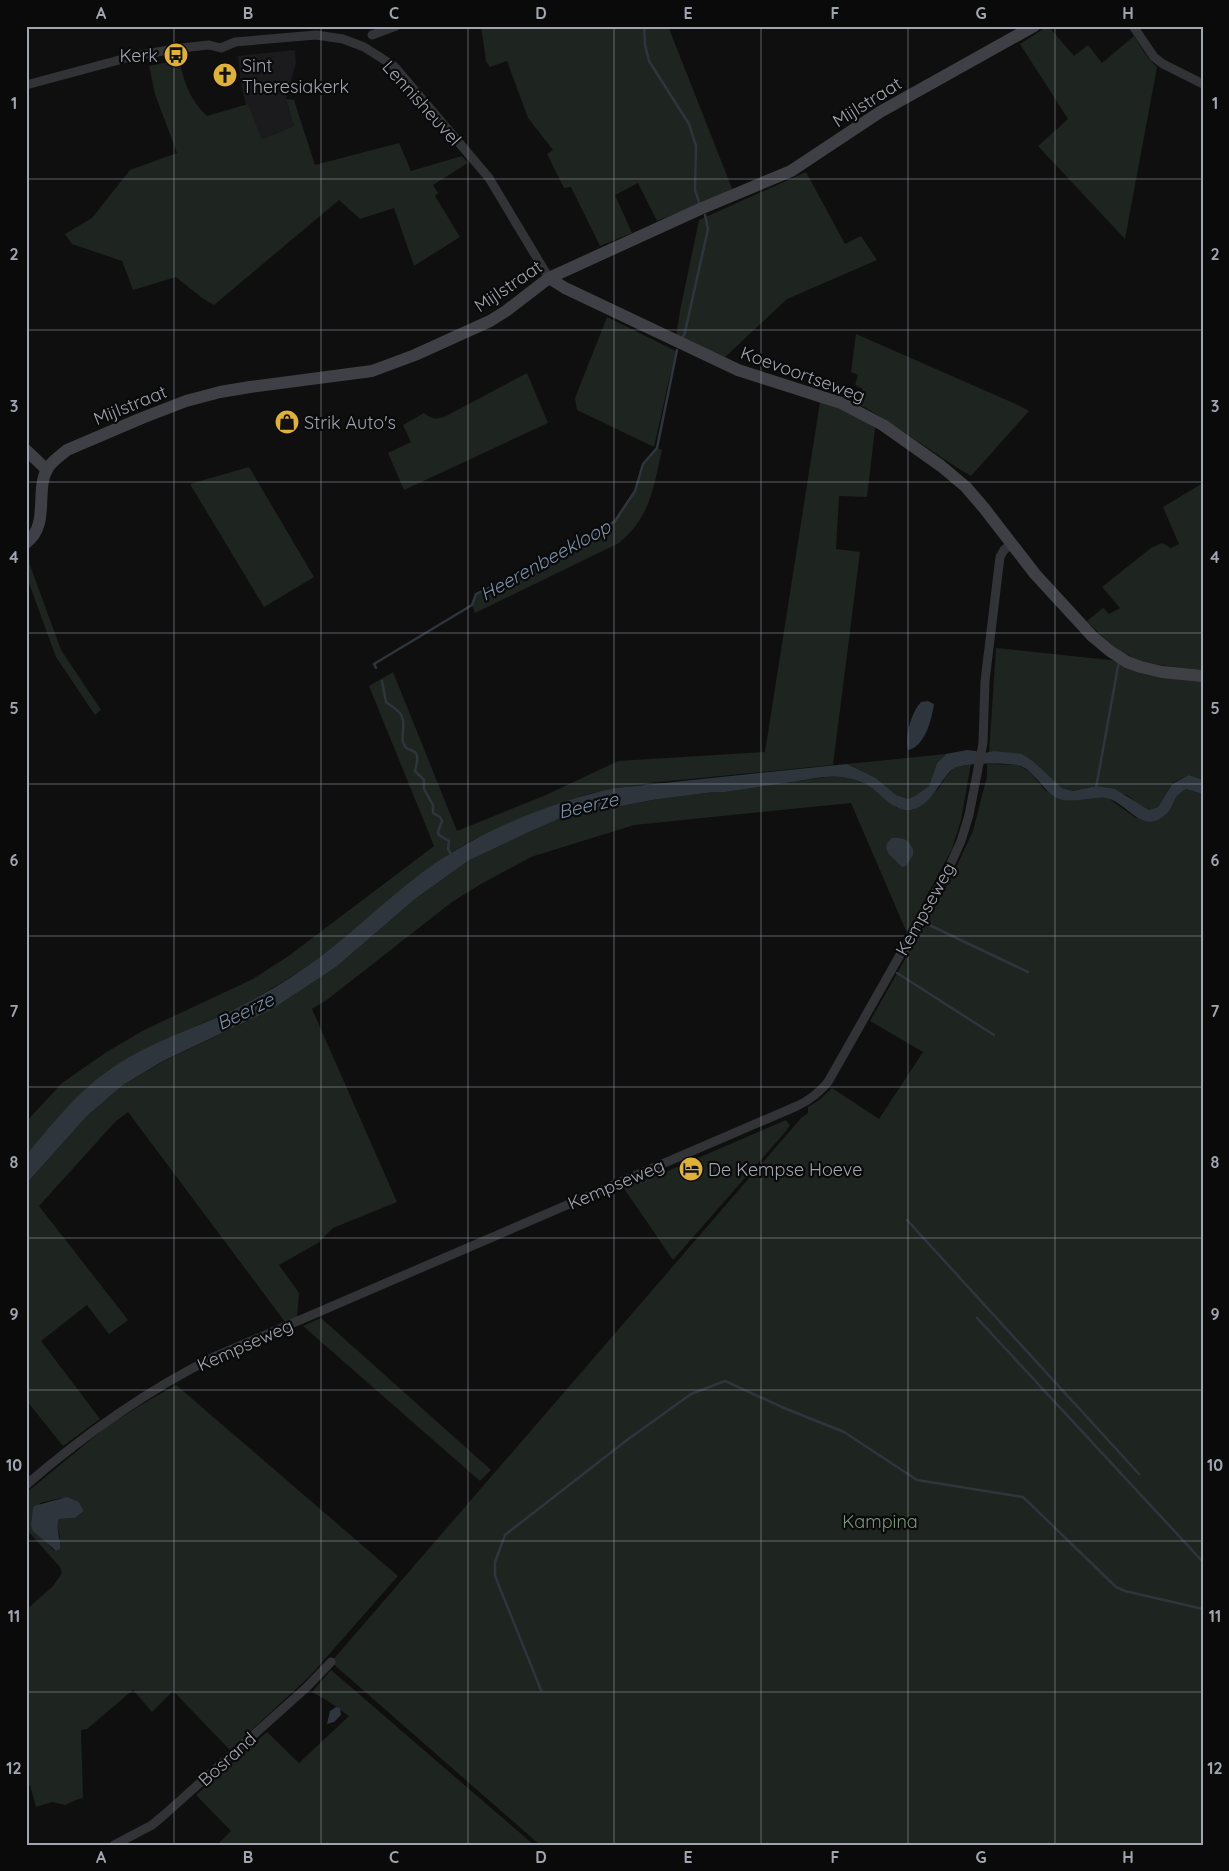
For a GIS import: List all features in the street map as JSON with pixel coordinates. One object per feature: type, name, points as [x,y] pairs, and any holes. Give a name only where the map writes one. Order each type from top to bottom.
[{"type":"street","points":[[364,47],[372,30],[396,26]]},
{"type":"street","name":"Mijlstraat","points":[[47,470],[56,458],[67,450],[186,401],[220,392],[357,373],[394,364],[490,321],[549,278],[792,170],[880,112],[1034,26]]},
{"type":"street","points":[[1133,26],[1154,57],[1162,64],[1203,84]]},
{"type":"street","name":"Lennisheuvel","points":[[26,85],[134,56],[181,48],[209,45],[221,48],[235,42],[316,35],[343,39],[364,47],[394,66],[489,178],[549,278]]},
{"type":"street","name":"Koevoortseweg","points":[[549,278],[565,288],[724,364],[749,374],[824,396],[860,412],[922,452],[957,480],[984,508],[1045,586],[1100,643],[1118,657],[1141,667],[1162,672],[1203,676]]},
{"type":"street","points":[[26,450],[47,470],[42,486],[40,521],[34,535],[26,543]]},
{"type":"street","name":"Kempseweg","points":[[26,1485],[112,1416],[170,1380],[214,1357],[812,1098],[828,1082],[947,872],[965,830],[982,752],[986,671],[998,568],[1000,557],[1011,544]]},
{"type":"street","name":"Bosrand","points":[[114,1845],[152,1825],[164,1815],[306,1688],[331,1662]]},
{"type":"shaded area","points":[[295,50],[296,63],[286,99],[294,126],[262,139],[248,105],[246,105],[241,85],[238,56]]},
{"type":"green space","points":[[481,26],[668,26],[733,191],[657,221],[638,183],[615,195],[632,233],[600,246],[571,187],[564,188],[547,154],[553,150],[528,118],[507,61],[490,67],[486,61]]},
{"type":"green space","points":[[1048,26],[1074,56],[1088,45],[1102,63],[1134,36],[1148,58],[1157,67],[1125,239],[1038,146],[1068,119],[1020,44]]},
{"type":"green space","points":[[179,60],[188,90],[207,116],[248,104],[262,139],[294,126],[286,99],[294,100],[315,165],[399,143],[411,171],[462,156],[468,163],[433,185],[438,193],[435,196],[460,237],[414,266],[394,208],[360,219],[339,200],[214,305],[176,277],[133,290],[122,261],[72,244],[65,234],[92,218],[130,170],[177,153],[155,94],[149,66]]},
{"type":"green space","points":[[806,172],[845,244],[861,236],[877,260],[787,299],[723,359],[676,337],[699,220]]},
{"type":"green space","points":[[607,317],[678,352],[670,375],[654,447],[577,410],[575,398]]},
{"type":"green space","points":[[856,334],[1029,411],[971,476],[857,403],[863,389],[855,385],[858,375],[851,372]]},
{"type":"green space","points":[[527,373],[548,423],[404,490],[388,453],[411,442],[403,425],[424,413],[433,418],[444,417]]},
{"type":"green space","points":[[820,402],[854,414],[875,428],[867,497],[839,496],[836,549],[860,552],[833,765],[649,783],[592,793],[560,803],[471,841],[411,881],[347,936],[304,969],[244,1005],[149,1047],[90,1085],[26,1155],[26,1122],[62,1083],[105,1053],[144,1030],[253,979],[290,955],[434,846],[369,686],[393,672],[457,831],[546,795],[618,761],[765,752]]},
{"type":"green space","points":[[657,448],[662,450],[649,501],[638,523],[619,543],[475,613],[472,605],[476,594],[585,541],[615,521],[635,491],[643,464]]},
{"type":"green space","points":[[249,467],[314,577],[264,607],[190,484]]},
{"type":"green space","points":[[1203,483],[1203,670],[1166,666],[1139,660],[1114,646],[1087,621],[1103,608],[1109,614],[1120,608],[1102,587],[1151,548],[1162,543],[1171,548],[1179,544],[1163,507]]},
{"type":"green space","points":[[26,554],[61,650],[101,710],[95,715],[56,657],[26,575]]},
{"type":"green space","points":[[996,648],[1119,661],[1203,680],[1203,780],[1189,775],[1172,783],[1158,807],[1150,810],[1127,795],[1096,786],[1073,791],[1062,788],[1034,762],[994,751],[989,753]]},
{"type":"green space","points":[[946,754],[937,763],[929,786],[915,797],[908,799],[896,795],[876,778],[847,764]]},
{"type":"green space","points":[[971,764],[961,820],[952,849],[907,933],[851,803],[634,825],[531,857],[481,884],[452,902],[328,999],[312,1009],[397,1202],[333,1228],[318,1243],[279,1265],[299,1293],[297,1317],[285,1322],[128,1112],[115,1122],[39,1206],[128,1320],[109,1334],[87,1305],[41,1341],[100,1419],[63,1446],[26,1400],[26,1184],[87,1116],[123,1085],[164,1061],[271,1010],[336,967],[415,899],[468,861],[561,818],[652,800],[844,776],[868,785],[897,808],[913,810],[939,788],[954,768]]},
{"type":"green space","name":"Kampina","points":[[987,764],[1018,765],[1030,772],[1045,790],[1070,801],[1094,797],[1108,798],[1136,818],[1172,807],[1176,797],[1186,789],[1203,794],[1203,1845],[540,1845],[331,1662],[801,1118],[808,1113],[808,1107],[818,1101],[832,1088],[879,1119],[923,1052],[870,1021],[950,880],[973,831],[987,776]]},
{"type":"green space","points":[[786,1120],[790,1125],[787,1130],[673,1260],[623,1187],[663,1173]]},
{"type":"green space","points":[[321,1318],[491,1470],[480,1481],[303,1326]]},
{"type":"green space","points":[[176,1385],[398,1576],[309,1677],[230,1750],[173,1691],[152,1712],[133,1690],[87,1729],[81,1730],[83,1798],[65,1805],[52,1802],[36,1807],[30,1785],[26,1785],[26,1610],[53,1586],[62,1573],[60,1567],[26,1529],[26,1493],[106,1427]],"holes":[[[62,1498],[79,1502],[84,1511],[75,1518],[59,1519],[57,1525],[60,1538],[54,1551],[31,1526],[40,1503]]]},
{"type":"green space","points":[[331,1670],[534,1845],[217,1845],[231,1831],[196,1795],[267,1732],[299,1763],[349,1716],[312,1692]]},
{"type":"water","points":[[928,701],[934,704],[927,731],[919,744],[908,750],[907,738],[912,718],[921,702]]},
{"type":"water","name":"Beerze","points":[[967,750],[976,751],[979,754],[994,751],[1022,754],[1034,762],[1062,788],[1073,791],[1096,786],[1115,789],[1149,810],[1158,807],[1172,784],[1189,775],[1203,780],[1203,794],[1186,789],[1177,796],[1167,813],[1157,820],[1149,822],[1141,820],[1113,800],[1106,798],[1069,801],[1057,798],[1023,767],[1011,764],[984,764],[966,765],[953,769],[930,798],[918,808],[911,810],[894,806],[863,783],[845,777],[830,777],[652,800],[561,818],[468,861],[415,899],[336,967],[271,1010],[163,1061],[123,1085],[87,1116],[26,1184],[26,1155],[64,1110],[96,1080],[134,1054],[239,1007],[293,976],[324,954],[411,881],[433,865],[456,850],[508,823],[562,802],[616,788],[847,764],[876,778],[896,795],[908,799],[929,786],[937,763],[946,754]]},
{"type":"water","points":[[892,838],[905,839],[913,849],[913,855],[906,866],[902,867],[887,850],[886,846]]},
{"type":"water","points":[[67,1497],[79,1502],[84,1511],[75,1518],[59,1519],[60,1549],[56,1551],[33,1531],[31,1526],[33,1508],[34,1506]]},
{"type":"water","points":[[336,1707],[340,1708],[341,1715],[334,1722],[327,1724],[330,1711]]},
{"type":"waterway","name":"Heerenbeekloop","points":[[644,26],[645,45],[649,61],[689,124],[696,146],[695,190],[699,202]]},
{"type":"waterway","name":"Heerenbeekloop","points":[[683,337],[708,229],[705,215]]},
{"type":"waterway","name":"Heerenbeekloop","points":[[376,668],[374,664],[472,605],[476,594],[585,541],[615,521],[635,491],[643,464],[657,448],[677,350]]},
{"type":"waterway","points":[[1096,788],[1119,661]]},
{"type":"waterway","name":"Heerenbeekloop","points":[[382,681],[386,702],[402,716],[403,742],[408,749],[416,753],[415,771],[424,780],[424,789],[433,805],[433,813],[440,817],[442,821],[438,832],[439,835],[449,841],[448,849],[451,854]]},
{"type":"waterway","points":[[925,923],[1028,972]]},
{"type":"waterway","points":[[897,973],[994,1035]]},
{"type":"waterway","points":[[907,1220],[1139,1474]]},
{"type":"waterway","points":[[977,1318],[1203,1562]]},
{"type":"waterway","points":[[541,1690],[495,1576],[495,1562],[505,1535],[627,1440],[691,1394],[725,1381],[784,1408],[844,1432],[917,1480],[1023,1497],[1116,1587],[1125,1591],[1203,1609]]},
{"type":"place","name":"Kerk","points":[[176,55]]},
{"type":"place","name":"Sint Theresiakerk","points":[[225,75]]},
{"type":"place","name":"Strik Auto's","points":[[287,422]]},
{"type":"place","name":"De Kempse Hoeve","points":[[691,1169]]}]
